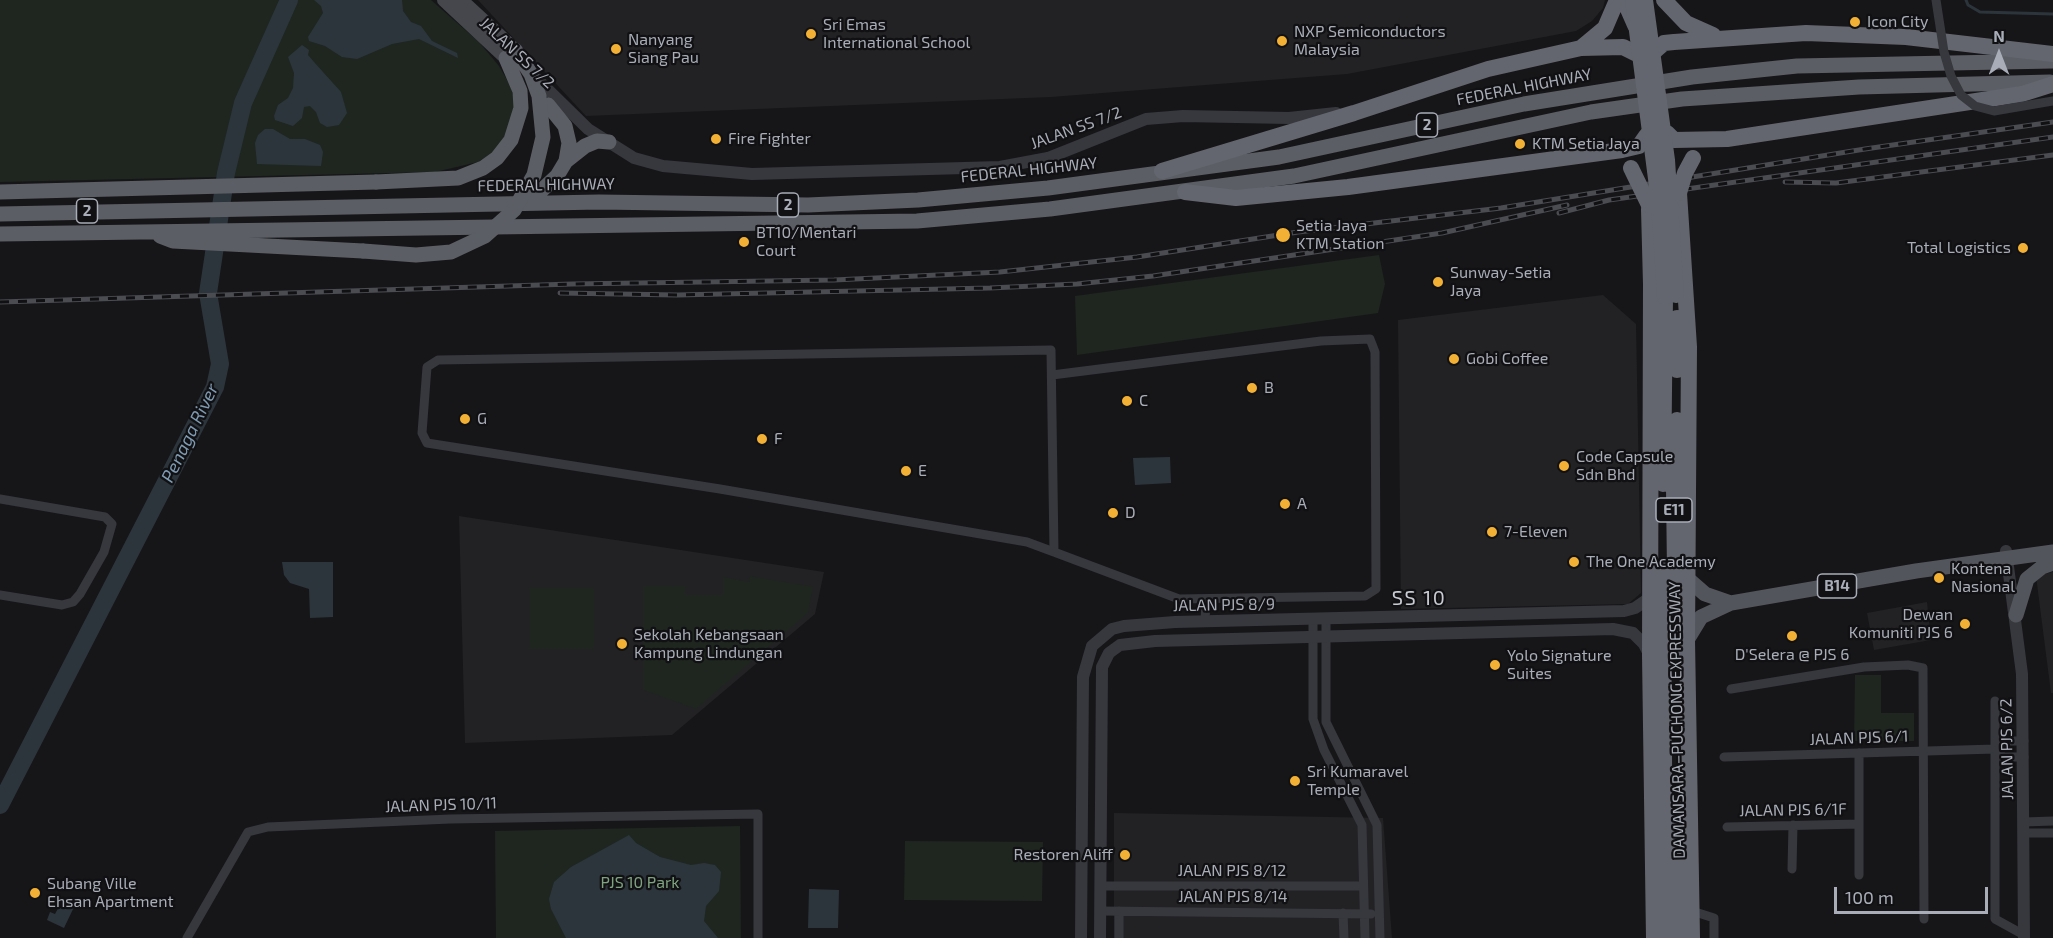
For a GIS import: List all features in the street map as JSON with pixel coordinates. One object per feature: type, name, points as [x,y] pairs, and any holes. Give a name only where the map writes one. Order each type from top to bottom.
[{"type":"highway","points":[[1581,48],[1605,28],[1617,0]]},
{"type":"highway","points":[[1624,0],[1629,15],[1656,50],[1661,139],[1648,169],[1654,938]]},
{"type":"highway","name":"DAMANSARA–PUCHONG EXPRESSWAY","points":[[1633,0],[1659,202],[1665,297],[1671,724],[1680,938]]},
{"type":"highway","name":"DAMANSARA–PUCHONG EXPRESSWAY","points":[[1645,0],[1667,160],[1676,295],[1678,398],[1664,938]]},
{"type":"highway","points":[[1162,171],[1488,69],[1581,48],[1629,50],[1645,35],[1651,22],[1652,0]]},
{"type":"highway","points":[[1664,0],[1686,23],[1718,37]]},
{"type":"highway","points":[[1656,50],[1664,43],[1718,37],[1806,33],[1906,37],[2053,54]]},
{"type":"highway","points":[[1629,50],[1661,139],[1674,159],[1680,197],[1689,346],[1687,640],[1692,938]]},
{"type":"highway","points":[[0,192],[400,181],[466,176],[497,158],[511,140],[518,122],[520,91],[510,54]]},
{"type":"highway","points":[[145,231],[173,241],[416,255],[451,252],[485,236],[518,203],[534,175],[541,152],[543,137],[539,96],[531,75],[510,54]]},
{"type":"highway","name":"FEDERAL HIGHWAY","points":[[0,214],[174,208],[528,203],[808,205],[918,200],[1048,188],[1279,157],[1524,104],[1692,76],[1797,66],[2053,61]]},
{"type":"highway","points":[[1185,192],[1236,198],[1348,186],[1598,153],[1639,146],[1661,139],[1727,139],[2022,94],[2053,83]]},
{"type":"highway","name":"2","points":[[0,234],[916,221],[1050,209],[1293,176],[1591,112],[1682,99],[1848,88],[2053,83]]},
{"type":"highway","points":[[548,105],[565,126],[569,143],[566,161]]},
{"type":"highway","points":[[1680,197],[1685,172],[1693,158],[1709,146],[1727,139]]},
{"type":"highway","points":[[528,203],[557,176],[566,161],[585,146],[597,141],[609,142]]},
{"type":"highway","points":[[1598,153],[1614,157],[1631,168],[1649,207]]},
{"type":"highway","points":[[1653,876],[1664,938]]},
{"type":"main road","points":[[444,0],[510,54]]},
{"type":"main road","points":[[459,0],[510,54]]},
{"type":"main road","name":"B14","points":[[2007,555],[2053,543]]},
{"type":"main road","name":"B14","points":[[1687,640],[1701,616],[1731,603],[1916,571],[1928,565],[2053,552]]},
{"type":"main road","points":[[2016,615],[2027,579],[2042,567],[2053,563]]},
{"type":"main road","points":[[1689,580],[1705,594],[1731,603]]},
{"type":"street","name":"JALAN SS 7/2","points":[[438,0],[548,105]]},
{"type":"street","name":"JALAN SS 7/2","points":[[459,0],[588,129],[634,158],[663,166],[752,174],[1000,167],[1048,158],[1146,119],[1183,116],[1289,118],[1336,112],[1390,101]]},
{"type":"street","points":[[1936,0],[1944,51],[1951,76],[1961,95],[1975,106],[1994,111],[2053,101]]},
{"type":"street","points":[[1052,375],[1321,341],[1361,338],[1372,342],[1375,352],[1376,589],[1365,596],[1179,599],[1027,542],[940,525],[437,448],[427,443],[422,433],[427,368],[438,360],[1051,350],[1054,552]]},
{"type":"street","points":[[0,499],[105,517],[112,524],[104,552],[73,602],[62,605],[0,595]]},
{"type":"street","name":"JALAN PJS 6/2","points":[[2007,555],[2022,674],[2024,936]]},
{"type":"street","name":"JALAN PJS 8/9","points":[[1088,654],[1101,637],[1124,626],[1624,611],[1635,608],[1651,597]]},
{"type":"street","points":[[1205,622],[1206,600]]},
{"type":"street","points":[[1313,620],[1313,719],[1324,750],[1362,825],[1365,938]]},
{"type":"street","points":[[1326,620],[1326,722],[1377,825],[1380,938]]},
{"type":"street","points":[[1081,938],[1083,677],[1088,654],[1108,653],[1120,645],[1133,642],[1612,629],[1632,633],[1644,644],[1650,655]]},
{"type":"street","points":[[1100,938],[1102,667],[1108,653]]},
{"type":"street","points":[[1731,689],[1864,667],[1908,665],[1923,668],[1924,919]]},
{"type":"street","points":[[1995,701],[1995,919],[2024,936]]},
{"type":"street","name":"JALAN PJS 6/1","points":[[1724,757],[1995,749],[2002,741],[2024,741]]},
{"type":"street","name":"JALAN PJS 6/1","points":[[1995,749],[2003,758],[2024,757]]},
{"type":"street","points":[[1859,753],[1859,875]]},
{"type":"street","points":[[1082,800],[1102,800]]},
{"type":"street","name":"JALAN PJS 10/11","points":[[188,938],[248,832],[268,827],[450,819],[758,814],[758,938]]},
{"type":"street","points":[[2024,827],[2053,821]]},
{"type":"street","name":"JALAN PJS 6/1F","points":[[1727,827],[1859,824]]},
{"type":"street","points":[[1792,825],[1792,869]]},
{"type":"street","points":[[2024,827],[2053,833]]},
{"type":"street","name":"JALAN PJS 8/12","points":[[1100,886],[1363,886]]},
{"type":"street","name":"JALAN PJS 8/14","points":[[1100,911],[1365,913]]},
{"type":"street","points":[[1119,911],[1119,938]]},
{"type":"street","points":[[1692,911],[1714,918],[1714,938]]},
{"type":"street","points":[[1344,913],[1344,938]]},
{"type":"street","points":[[1365,913],[1379,914]]},
{"type":"shaded area","points":[[314,0],[402,0],[403,11],[411,22],[421,26],[432,41],[457,53],[458,58],[419,39],[392,44],[357,59],[342,57],[325,46],[309,41],[308,37],[323,13],[321,6]]},
{"type":"shaded area","points":[[478,0],[1605,0],[1603,8],[1592,21],[1576,31],[1347,74],[1051,97],[586,116]]},
{"type":"shaded area","points":[[302,45],[309,50],[308,55],[341,92],[347,113],[339,125],[327,127],[320,123],[316,112],[310,106],[304,107],[302,118],[293,126],[275,120],[278,105],[288,98],[293,88],[294,73],[288,57]]},
{"type":"shaded area","points":[[265,129],[273,129],[290,139],[305,139],[320,145],[323,152],[321,166],[257,164],[255,143],[258,135]]},
{"type":"shaded area","points":[[1603,295],[1636,324],[1641,593],[1628,604],[1401,609],[1398,320]]},
{"type":"shaded area","points":[[1170,457],[1171,483],[1135,485],[1133,458]]},
{"type":"shaded area","name":"Sekolah Kebangsaan Kampung Lindungan","points":[[459,516],[824,572],[815,614],[672,735],[465,743]]},
{"type":"shaded area","points":[[282,562],[333,562],[333,617],[310,618],[309,589],[290,583],[284,575]]},
{"type":"shaded area","points":[[2053,572],[2053,693],[2051,693],[2036,576]]},
{"type":"shaded area","points":[[1927,602],[1931,640],[1874,650],[1867,613]]},
{"type":"shaded area","points":[[1114,813],[1383,818],[1392,938],[1114,938]]},
{"type":"shaded area","points":[[629,835],[636,843],[660,857],[691,865],[704,863],[715,865],[721,872],[719,891],[706,906],[704,921],[718,938],[566,938],[551,909],[549,899],[554,882],[571,867]]},
{"type":"shaded area","points":[[809,889],[839,890],[838,928],[808,928]]},
{"type":"shaded area","points":[[63,899],[75,905],[64,928],[47,920],[50,912],[55,914]]},
{"type":"green space","points":[[0,0],[431,0],[479,42],[499,66],[510,85],[515,102],[507,134],[494,152],[478,162],[435,172],[0,182]]},
{"type":"green space","points":[[1379,255],[1385,284],[1378,313],[1077,355],[1075,296]]},
{"type":"green space","points":[[750,576],[813,587],[808,613],[696,709],[643,690],[643,586],[685,586],[685,595],[723,595],[723,577],[749,582]]},
{"type":"green space","points":[[530,588],[594,588],[594,649],[530,649]]},
{"type":"green space","points":[[1855,675],[1881,675],[1881,713],[1914,713],[1914,741],[1854,741]]},
{"type":"green space","name":"PJS 10 Park","points":[[740,826],[741,938],[496,938],[495,831]]},
{"type":"green space","points":[[905,841],[1043,842],[1042,901],[904,900]]},
{"type":"waterway","name":"Penaga River","points":[[0,805],[215,387],[220,364],[208,293],[226,173],[243,103],[289,0]]},
{"type":"waterway","points":[[1966,0],[1968,5],[1980,12],[2053,14]]},
{"type":"railway","points":[[0,302],[572,284],[834,280],[1000,272],[1137,257],[1298,232],[1501,208],[1865,149],[2053,122]]},
{"type":"railway","points":[[1559,213],[1609,200],[2053,137]]},
{"type":"railway","points":[[1785,182],[1836,183],[2053,155]]},
{"type":"railway","points":[[560,293],[677,295],[1077,284],[1153,276],[1442,233],[1567,205]]},
{"type":"place","name":"Icon City","points":[[1855,22]]},
{"type":"place","name":"Sri Emas International School","points":[[811,34]]},
{"type":"place","name":"NXP Semiconductors Malaysia","points":[[1282,41]]},
{"type":"place","name":"Nanyang Siang Pau","points":[[616,49]]},
{"type":"place","name":"Fire Fighter","points":[[716,139]]},
{"type":"place","name":"KTM Setia Jaya","points":[[1520,144]]},
{"type":"place","name":"Setia Jaya KTM Station","points":[[1283,235]]},
{"type":"place","name":"BT10/Mentari Court","points":[[744,242]]},
{"type":"place","name":"Total Logistics","points":[[2023,248]]},
{"type":"place","name":"Sunway-Setia Jaya","points":[[1438,282]]},
{"type":"place","name":"Gobi Coffee","points":[[1454,359]]},
{"type":"place","name":"B","points":[[1252,388]]},
{"type":"place","name":"C","points":[[1127,401]]},
{"type":"place","name":"G","points":[[465,419]]},
{"type":"place","name":"F","points":[[762,439]]},
{"type":"place","name":"Code Capsule Sdn Bhd","points":[[1564,466]]},
{"type":"place","name":"E","points":[[906,471]]},
{"type":"place","name":"A","points":[[1285,504]]},
{"type":"place","name":"D","points":[[1113,513]]},
{"type":"place","name":"7-Eleven","points":[[1492,532]]},
{"type":"place","name":"The One Academy","points":[[1574,562]]},
{"type":"place","name":"Kontena Nasional","points":[[1939,578]]},
{"type":"place","name":"Dewan Komuniti PJS 6","points":[[1965,624]]},
{"type":"place","name":"D'Selera @ PJS 6","points":[[1792,636]]},
{"type":"place","name":"Sekolah Kebangsaan Kampung Lindungan","points":[[622,644]]},
{"type":"place","name":"Yolo Signature Suites","points":[[1495,665]]},
{"type":"place","name":"Sri Kumaravel Temple","points":[[1295,781]]},
{"type":"place","name":"Restoren Aliff","points":[[1125,855]]},
{"type":"place","name":"Subang Ville Ehsan Apartment","points":[[35,893]]},
{"type":"district","name":"SS 10","points":[[1419,598]]}]
